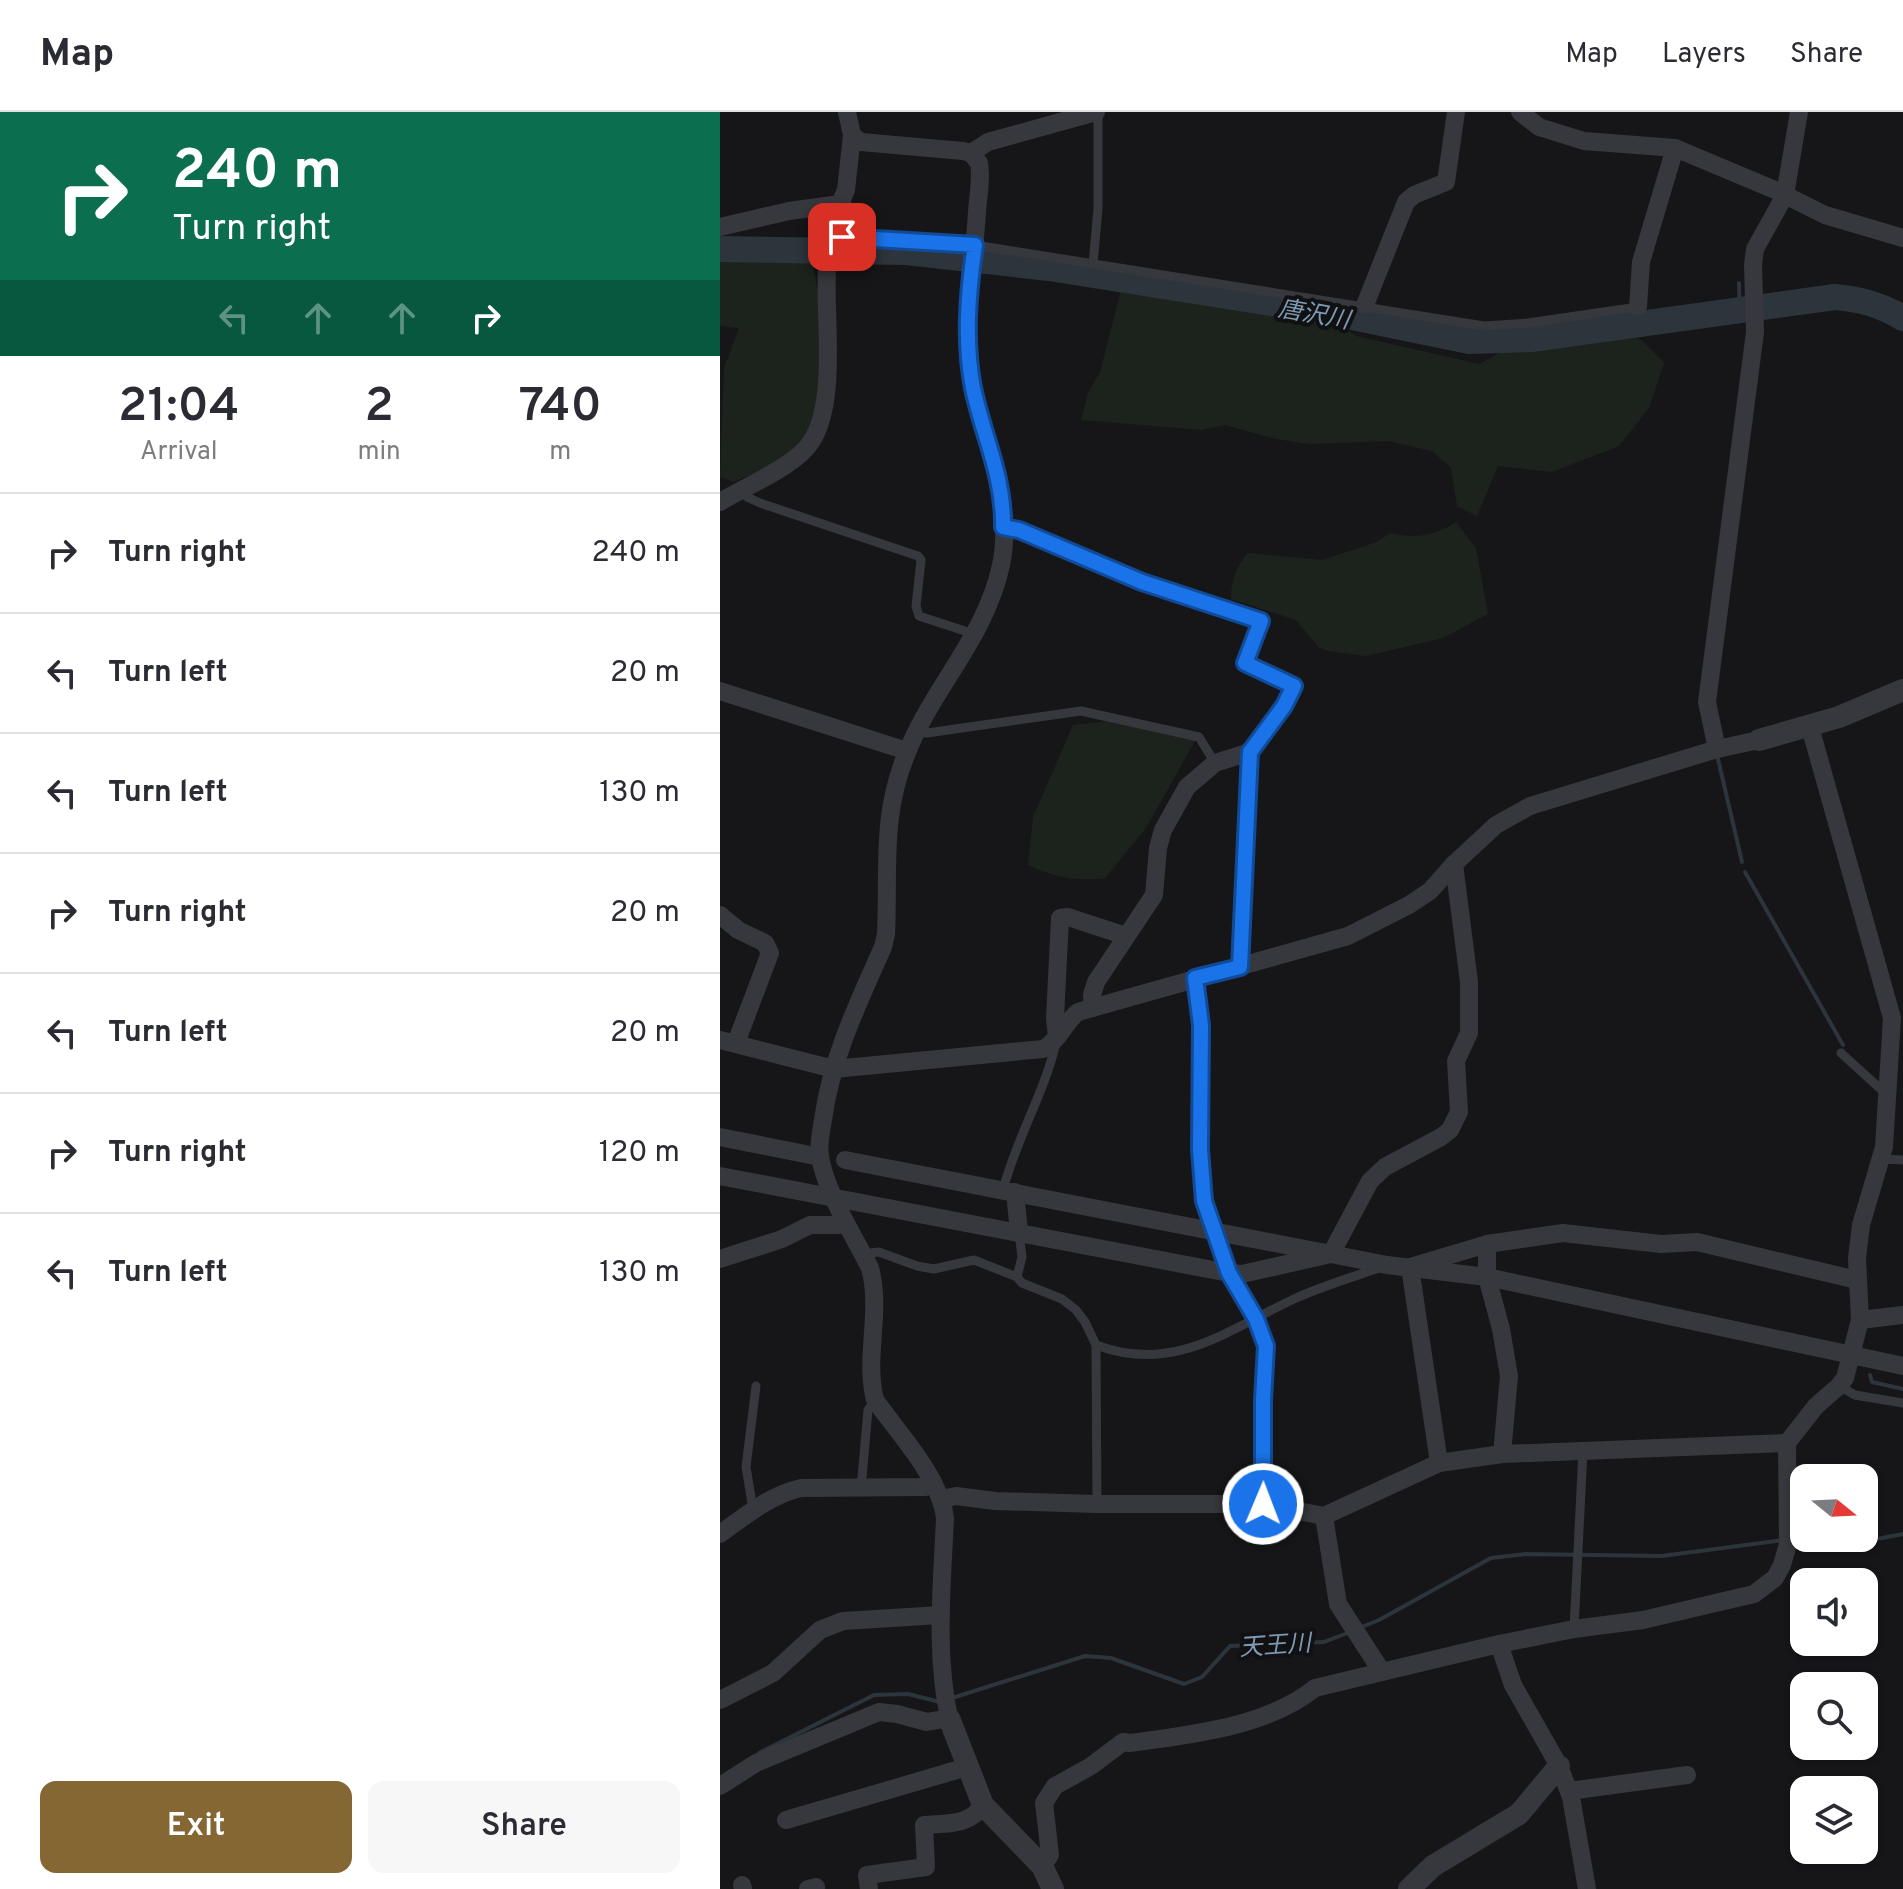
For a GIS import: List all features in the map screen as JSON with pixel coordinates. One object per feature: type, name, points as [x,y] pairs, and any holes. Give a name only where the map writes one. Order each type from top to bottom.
[{"type":"street","points":[[720,502],[745,490],[799,455],[811,442],[821,418],[828,383],[827,262],[846,190],[852,135],[847,112]]},
{"type":"street","points":[[852,135],[870,145],[971,153],[988,142],[1097,112]]},
{"type":"street","points":[[1365,305],[1406,202],[1414,195],[1446,182],[1456,112]]},
{"type":"street","points":[[1520,112],[1539,127],[1584,141],[1675,148],[1825,215],[1903,238]]},
{"type":"street","points":[[1717,749],[1707,702],[1755,320],[1755,249],[1785,195],[1799,112]]},
{"type":"street","points":[[1638,307],[1641,262],[1675,148]]},
{"type":"street","points":[[971,153],[980,169],[970,276],[969,362],[1001,483],[1002,563],[993,596],[975,634],[917,732],[896,779],[888,819],[886,934],[847,1028],[834,1069],[824,1113],[820,1157],[846,1225],[870,1268],[875,1294],[871,1384],[875,1400],[942,1499],[945,1518],[941,1615],[943,1691],[949,1718],[983,1805],[1042,1866],[1053,1889]]},
{"type":"street","points":[[720,227],[842,202]]},
{"type":"street","points":[[720,915],[738,930],[765,943],[770,953],[728,1041],[834,1069],[1043,1049],[1078,1012],[1348,936],[1430,891],[1496,825],[1530,806],[1717,749],[1810,727],[1903,690]]},
{"type":"street","points":[[720,691],[907,751]]},
{"type":"street","points":[[1042,1866],[1050,1855],[1044,1803],[1055,1786],[1091,1766],[1123,1742],[1220,1729],[1257,1718],[1301,1698],[1315,1688],[1499,1644],[1574,1629],[1643,1620],[1754,1594],[1775,1578],[1788,1544],[1787,1443],[1816,1406],[1845,1378],[1860,1320],[1857,1280],[1861,1225],[1881,1159],[1887,1120],[1886,1094],[1898,1016],[1810,727]]},
{"type":"street","points":[[1093,1008],[1092,995],[1096,982],[1154,895],[1158,848],[1163,830],[1187,787],[1215,763],[1250,752],[1240,967]]},
{"type":"street","points":[[720,1176],[1229,1273],[1242,1274],[1331,1254],[1370,1181],[1385,1167],[1441,1137],[1450,1130],[1459,1112],[1456,1061],[1469,1033],[1470,1010],[1468,956],[1454,864]]},
{"type":"street","points":[[1057,1037],[1055,1018],[1060,918],[1068,917],[1126,936]]},
{"type":"street","points":[[1195,978],[1201,1025],[1204,1201],[1229,1273],[1256,1319],[1266,1346],[1263,1504]]},
{"type":"street","points":[[720,1137],[820,1157]]},
{"type":"street","points":[[845,1160],[1387,1265],[1487,1277],[1903,1366]]},
{"type":"street","points":[[1009,1191],[1019,1232]]},
{"type":"street","points":[[720,1259],[782,1239],[810,1225],[846,1225]]},
{"type":"street","points":[[1410,1267],[1487,1244],[1563,1233],[1661,1244],[1697,1242],[1857,1280]]},
{"type":"street","points":[[1487,1244],[1487,1277],[1509,1376],[1502,1454]]},
{"type":"street","points":[[1410,1267],[1439,1463]]},
{"type":"street","points":[[1860,1320],[1903,1315]]},
{"type":"street","points":[[942,1499],[956,1496],[995,1501],[1097,1504],[1263,1504],[1324,1516],[1439,1463],[1502,1454],[1787,1443]]},
{"type":"street","points":[[720,1534],[753,1510],[801,1488],[925,1487],[933,1482]]},
{"type":"street","points":[[1324,1516],[1338,1604],[1382,1672]]},
{"type":"street","points":[[720,1700],[773,1673],[820,1630],[843,1621],[941,1615]]},
{"type":"street","points":[[1499,1644],[1513,1685],[1559,1766],[1569,1791],[1587,1889]]},
{"type":"street","points":[[720,1786],[756,1763],[879,1712],[927,1722],[949,1718]]},
{"type":"street","points":[[1409,1889],[1442,1860],[1519,1814],[1559,1766]]},
{"type":"street","points":[[786,1820],[967,1767]]},
{"type":"street","points":[[1569,1791],[1687,1775]]},
{"type":"street","points":[[869,1889],[867,1875],[926,1867],[924,1825],[965,1821],[976,1816],[983,1805]]},
{"type":"lane","points":[[1093,264],[1098,209],[1097,112]]},
{"type":"lane","points":[[833,236],[975,245],[1484,326],[1528,323],[1638,307]]},
{"type":"lane","points":[[745,490],[747,497],[760,503],[918,556],[921,560],[916,606],[919,616],[975,634]]},
{"type":"lane","points":[[1003,527],[1019,530],[1142,582],[1261,621],[1245,663],[1294,686],[1284,706],[1250,752]]},
{"type":"lane","points":[[917,732],[1081,711],[1199,737],[1215,763]]},
{"type":"lane","points":[[1009,1191],[1009,1167],[1040,1090],[1057,1037]]},
{"type":"lane","points":[[1841,1053],[1886,1094]]},
{"type":"lane","points":[[1881,1159],[1903,1160]]},
{"type":"lane","points":[[1017,1277],[1022,1257],[1019,1232]]},
{"type":"lane","points":[[863,1254],[879,1252],[934,1269],[974,1260],[1062,1299],[1076,1310],[1096,1345],[1097,1504]]},
{"type":"lane","points":[[1096,1345],[1119,1354],[1145,1357],[1165,1354],[1228,1334],[1295,1299],[1387,1265]]},
{"type":"lane","points":[[753,1510],[746,1467],[756,1386]]},
{"type":"lane","points":[[1839,1386],[1855,1395],[1903,1403]]},
{"type":"lane","points":[[861,1489],[868,1410],[875,1400]]},
{"type":"lane","points":[[1574,1629],[1583,1451]]},
{"type":"shaded area","points":[[734,247],[810,251],[822,317],[824,362],[819,406],[805,444],[782,460],[734,482],[720,477],[724,368],[739,328],[720,326],[720,250]]},
{"type":"shaded area","points":[[1122,286],[1316,309],[1356,336],[1479,364],[1531,336],[1610,327],[1641,340],[1664,363],[1649,408],[1619,446],[1552,472],[1498,466],[1477,516],[1457,506],[1451,468],[1432,451],[1388,441],[1310,444],[1276,439],[1225,425],[1201,430],[1081,420],[1088,393],[1100,372]]},
{"type":"shaded area","points":[[1456,522],[1476,548],[1488,614],[1443,638],[1366,656],[1328,651],[1318,647],[1296,620],[1231,599],[1235,574],[1248,553],[1322,560],[1374,543],[1391,533],[1425,535]]},
{"type":"shaded area","points":[[1108,721],[1196,739],[1146,828],[1105,878],[1065,878],[1028,865],[1033,817],[1073,725]]},
{"type":"waterway","name":"唐沢川","points":[[720,249],[906,252],[1049,268],[1328,312],[1469,341],[1531,339],[1835,297],[1870,303],[1903,318]]},
{"type":"waterway","points":[[1739,283],[1740,321]]},
{"type":"waterway","points":[[1718,759],[1742,862]]},
{"type":"waterway","points":[[1745,872],[1843,1045]]},
{"type":"waterway","points":[[1870,1375],[1872,1382],[1903,1389]]},
{"type":"waterway","name":"天王川","points":[[1878,1539],[1903,1534]]},
{"type":"waterway","name":"天王川","points":[[1359,1628],[1491,1558],[1526,1554],[1662,1556],[1783,1540]]},
{"type":"waterway","name":"天王川","points":[[952,1698],[1085,1656],[1111,1658],[1184,1684],[1202,1677],[1230,1646],[1324,1642],[1350,1632]]},
{"type":"waterway","name":"天王川","points":[[759,1753],[874,1695],[908,1694],[940,1702]]},
{"type":"route","points":[[842,237],[975,245],[970,276],[969,362],[1001,483],[1003,527],[1019,530],[1142,582],[1261,621],[1245,663],[1294,686],[1284,706],[1250,752],[1240,967],[1195,978],[1201,1025],[1200,1150],[1204,1201],[1229,1273],[1256,1319],[1266,1346],[1263,1504]]}]
